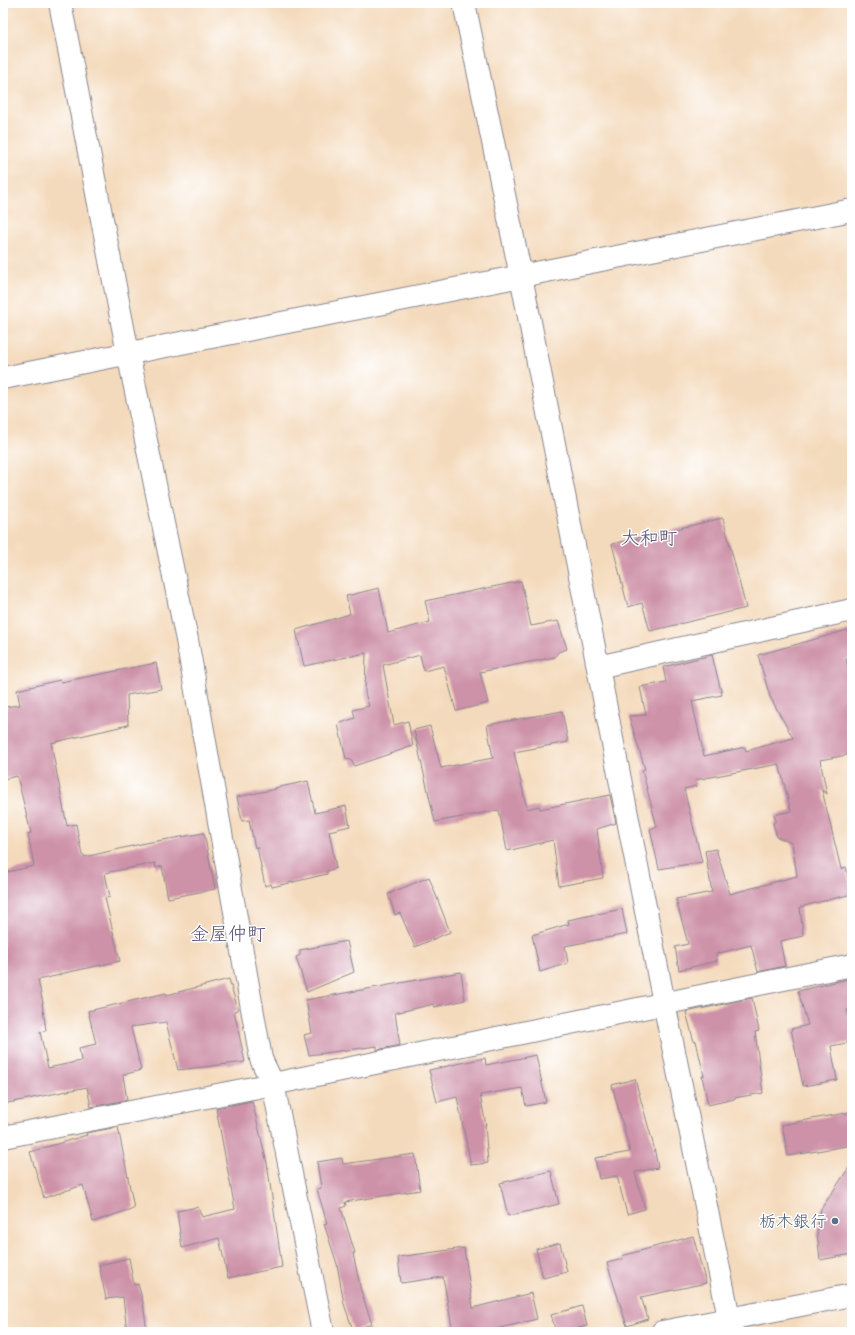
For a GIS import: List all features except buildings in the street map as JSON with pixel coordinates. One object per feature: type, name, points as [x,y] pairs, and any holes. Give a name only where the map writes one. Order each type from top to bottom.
[{"type":"street","points":[[60,3],[128,353],[187,640],[261,1059],[273,1084],[323,1332]]},
{"type":"street","points":[[464,3],[521,276],[664,1003],[731,1326]]},
{"type":"street","points":[[3,378],[852,210]]},
{"type":"street","points":[[598,667],[852,610]]},
{"type":"street","points":[[3,1137],[273,1084],[852,965]]},
{"type":"street","points":[[662,1332],[731,1326],[852,1295]]},
{"type":"place","name":"栃木銀行","points":[[835,1221]]},
{"type":"district","name":"大和町","points":[[649,538]]},
{"type":"district","name":"金屋仲町","points":[[228,934]]}]
